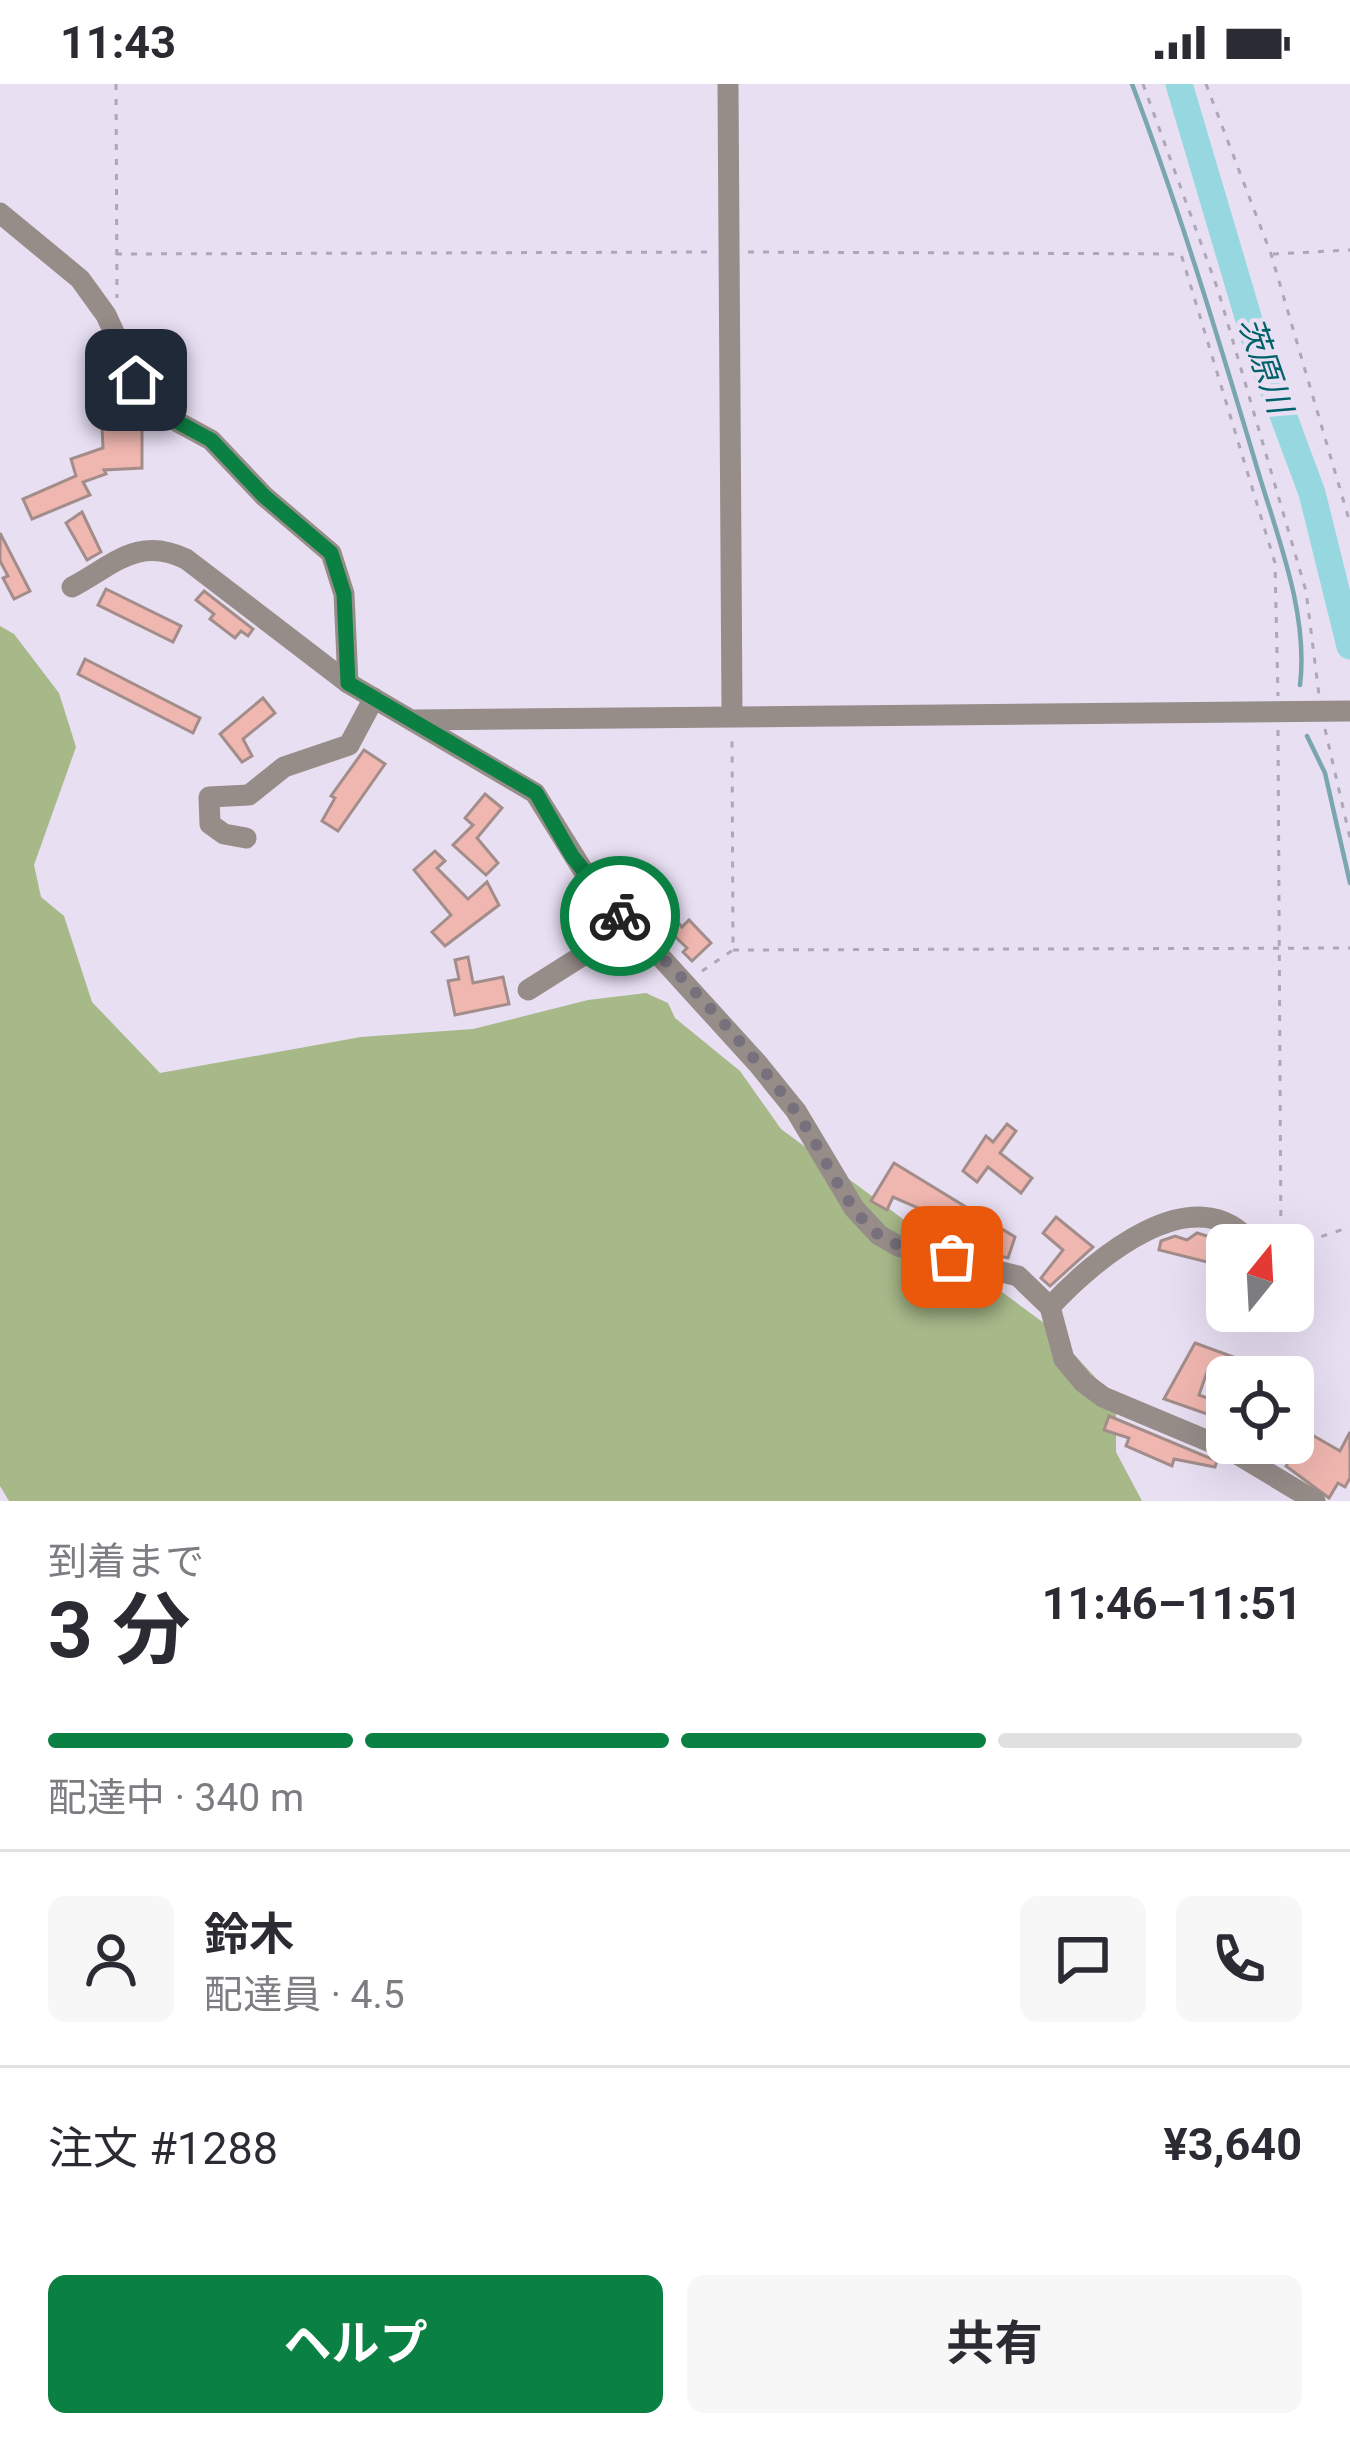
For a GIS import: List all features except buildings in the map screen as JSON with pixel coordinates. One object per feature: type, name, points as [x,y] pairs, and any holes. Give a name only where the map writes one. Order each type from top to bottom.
[{"type":"street","points":[[728,84],[732,713]]},
{"type":"street","points":[[0,213],[80,279],[106,314],[136,380],[163,414],[211,440],[264,496],[331,553],[344,594],[348,683]]},
{"type":"street","points":[[72,587],[141,549],[160,547],[186,559],[348,683],[536,793],[572,856],[621,916],[687,981],[796,1111],[854,1208],[879,1235],[898,1246],[1007,1270],[1051,1307],[1064,1359],[1083,1382],[1103,1396],[1232,1451],[1315,1501]]},
{"type":"street","points":[[246,838],[224,834],[210,824],[209,797],[249,795],[284,766],[349,745],[374,698]]},
{"type":"street","points":[[414,720],[732,713],[1350,711]]},
{"type":"street","points":[[529,990],[585,955],[621,916]]},
{"type":"street","points":[[1051,1307],[1110,1248],[1176,1222],[1218,1224]]},
{"type":"path","points":[[116,84],[116,297]]},
{"type":"path","points":[[1143,84],[1218,290],[1306,591],[1350,838]]},
{"type":"path","points":[[1206,84],[1271,254],[1350,523]]},
{"type":"path","points":[[1271,254],[1350,250]]},
{"type":"path","points":[[116,254],[1180,254],[1275,563],[1281,1224]]},
{"type":"path","points":[[732,713],[733,950]]},
{"type":"path","points":[[687,981],[733,950],[1350,948]]},
{"type":"path","points":[[1314,1239],[1350,1228]]},
{"type":"green space","points":[[0,626],[14,634],[59,693],[76,747],[34,865],[41,897],[64,916],[92,1002],[160,1073],[361,1037],[473,1029],[588,1000],[646,993],[668,1003],[675,1018],[740,1071],[781,1129],[1048,1326],[1116,1400],[1116,1452],[1142,1501],[9,1501],[0,1486]]},
{"type":"waterway","points":[[1132,84],[1197,271],[1288,571],[1300,629],[1300,685]]},
{"type":"waterway","name":"茨原川","points":[[1179,84],[1254,337],[1312,493],[1350,646]]},
{"type":"waterway","points":[[1307,736],[1325,773],[1350,883]]},
{"type":"way so far","points":[[620,916],[687,981],[796,1111],[869,1226],[898,1246],[952,1257]]},
{"type":"route","points":[[136,380],[163,414],[211,440],[264,496],[331,553],[340,568],[344,594],[348,683],[536,793],[572,856],[620,916]]}]
